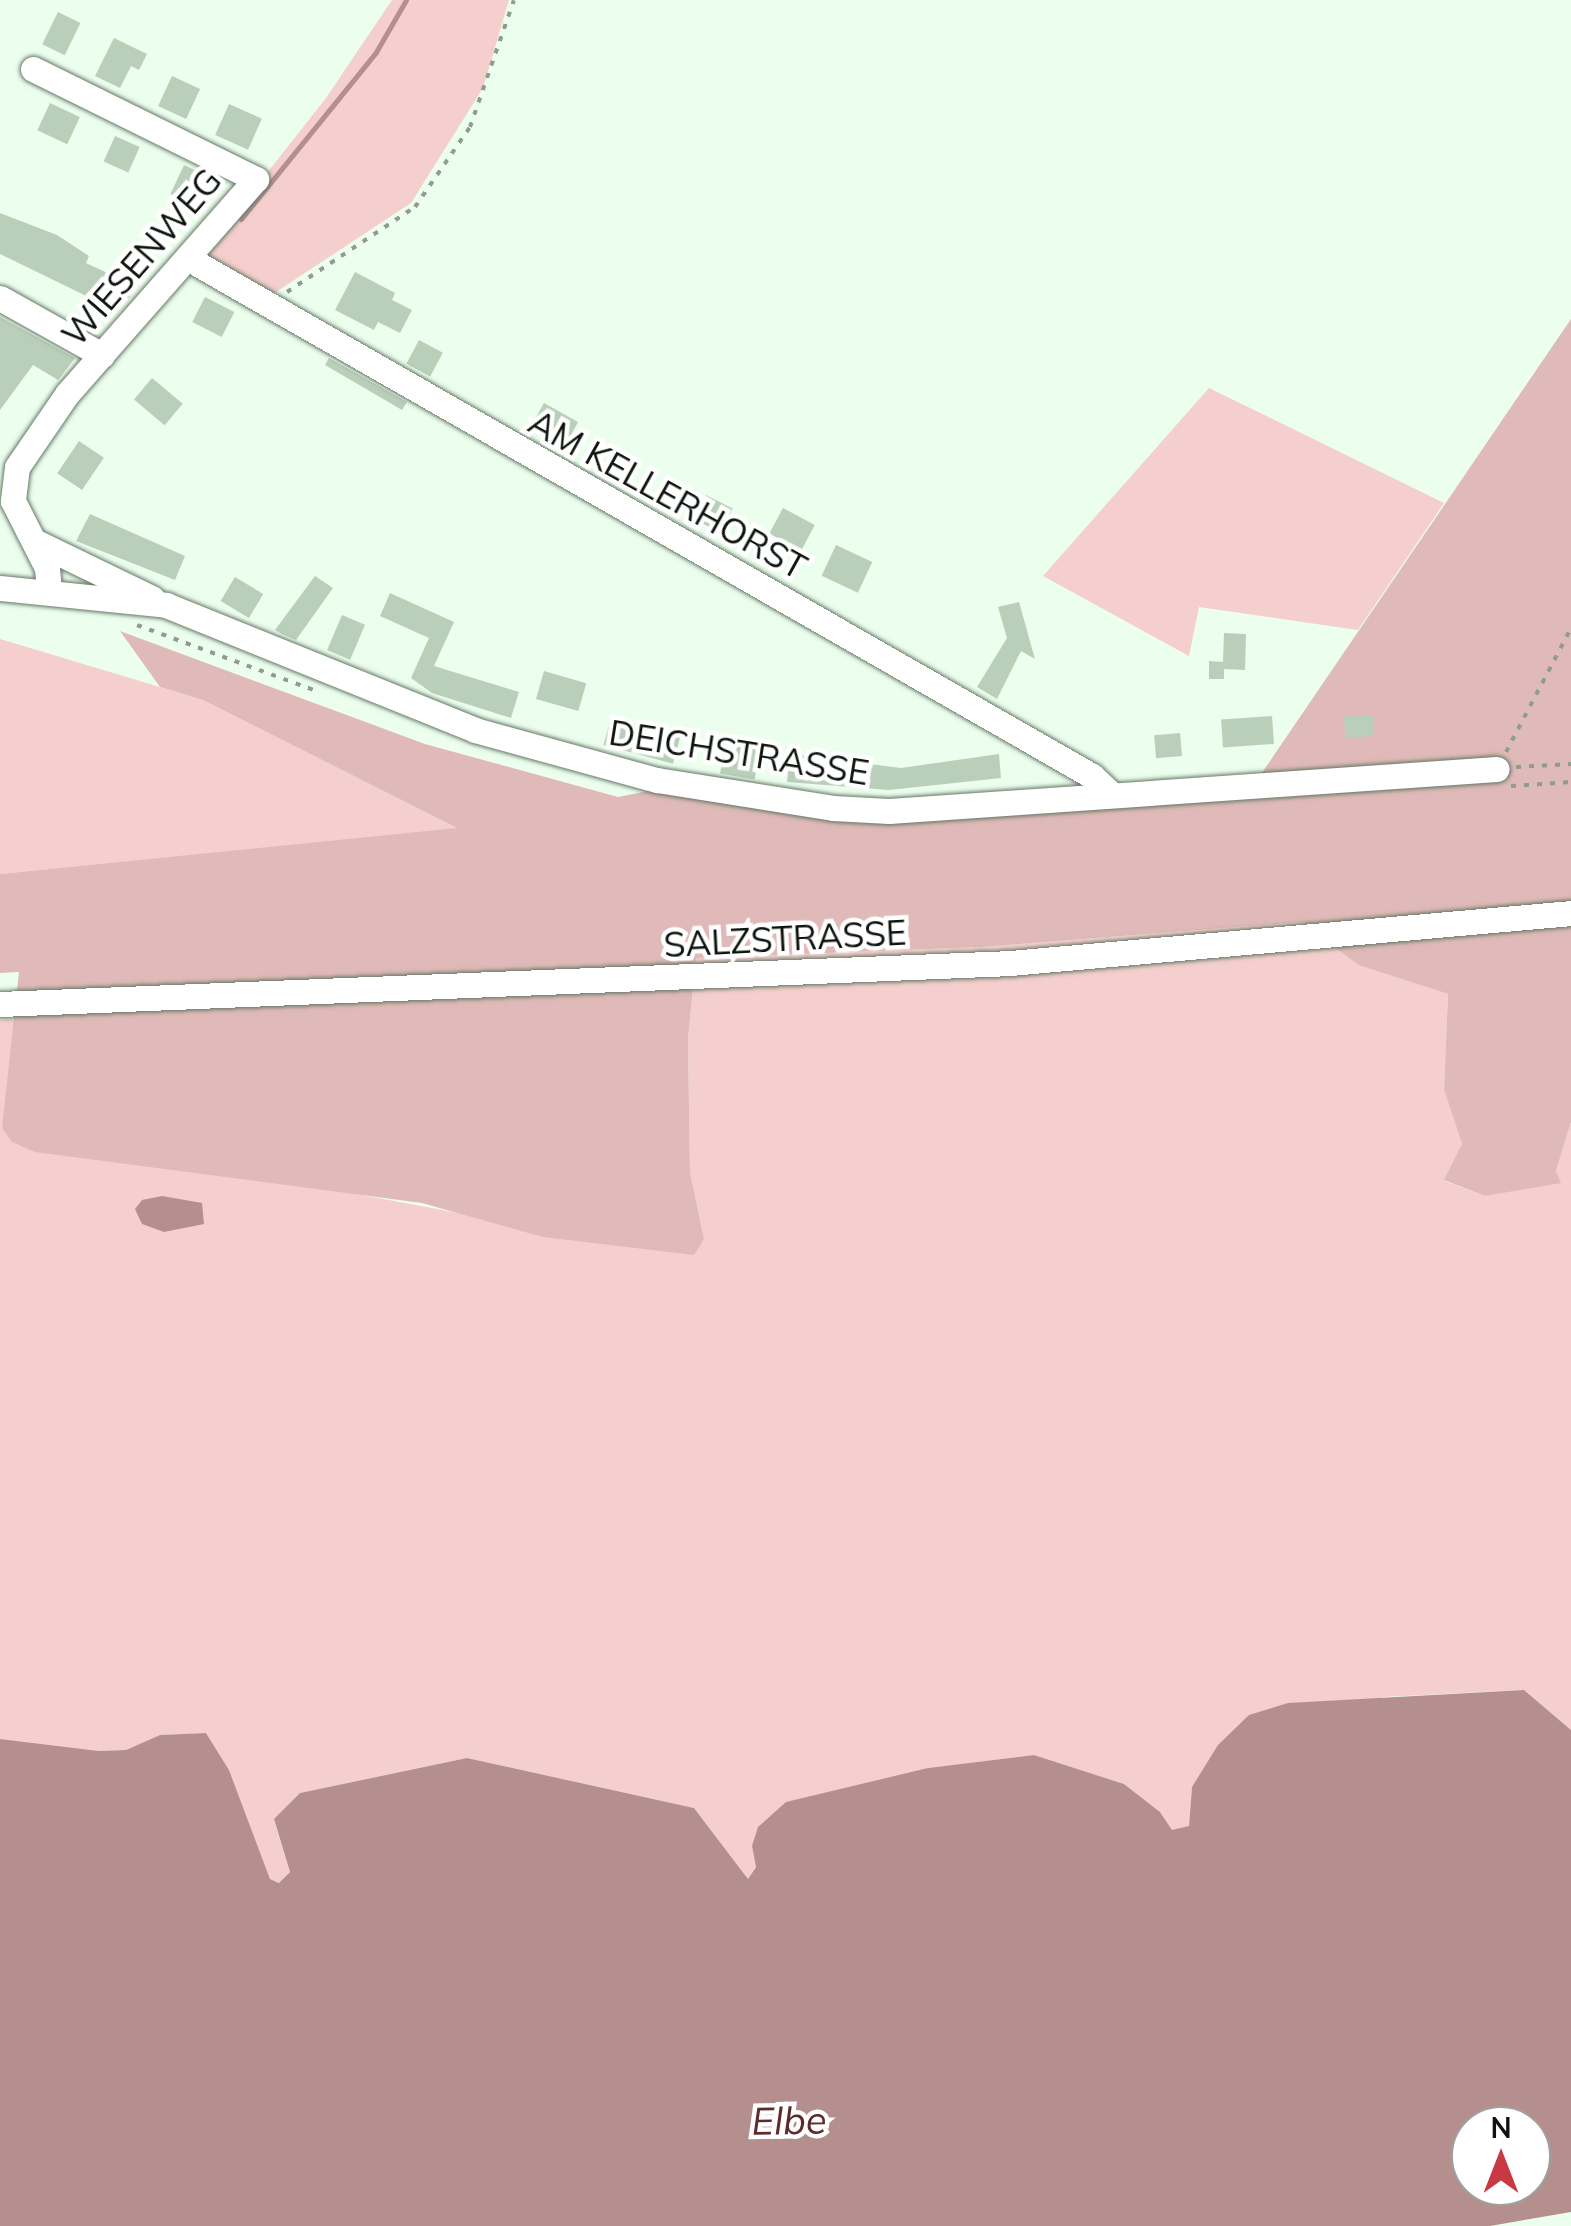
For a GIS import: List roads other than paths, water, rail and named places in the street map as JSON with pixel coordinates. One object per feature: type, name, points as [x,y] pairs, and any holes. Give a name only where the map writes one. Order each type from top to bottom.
[{"type":"street","name":"WIESENWEG","points":[[33,69],[256,179],[102,355],[17,467],[13,501],[36,542],[49,592]]},
{"type":"street","name":"AM KELLERHORST","points":[[189,259],[1092,776],[1110,793]]},
{"type":"street","points":[[0,298],[102,355]]},
{"type":"street","points":[[36,542],[166,605]]},
{"type":"street","name":"DEICHSTRASSE","points":[[0,588],[166,605],[475,730],[658,780],[889,811],[1110,793],[1497,778]]},
{"type":"street","name":"SALZSTRASSE","points":[[0,1004],[1010,962],[1571,913]]},
{"type":"water","points":[[162,1196],[202,1203],[204,1224],[164,1232],[142,1224],[135,1209],[142,1200]]},
{"type":"water","name":"Elbe","points":[[1524,1690],[1571,1730],[1571,2212],[1490,2226],[0,2226],[0,1739],[99,1751],[126,1750],[160,1735],[206,1733],[229,1770],[270,1879],[279,1883],[290,1872],[274,1819],[300,1793],[467,1758],[694,1808],[748,1879],[756,1867],[752,1846],[758,1827],[786,1802],[928,1768],[1034,1755],[1124,1784],[1160,1812],[1172,1830],[1189,1826],[1192,1787],[1218,1745],[1249,1715],[1288,1703]]},
{"type":"waterway","points":[[241,219],[376,52],[406,0]]}]
